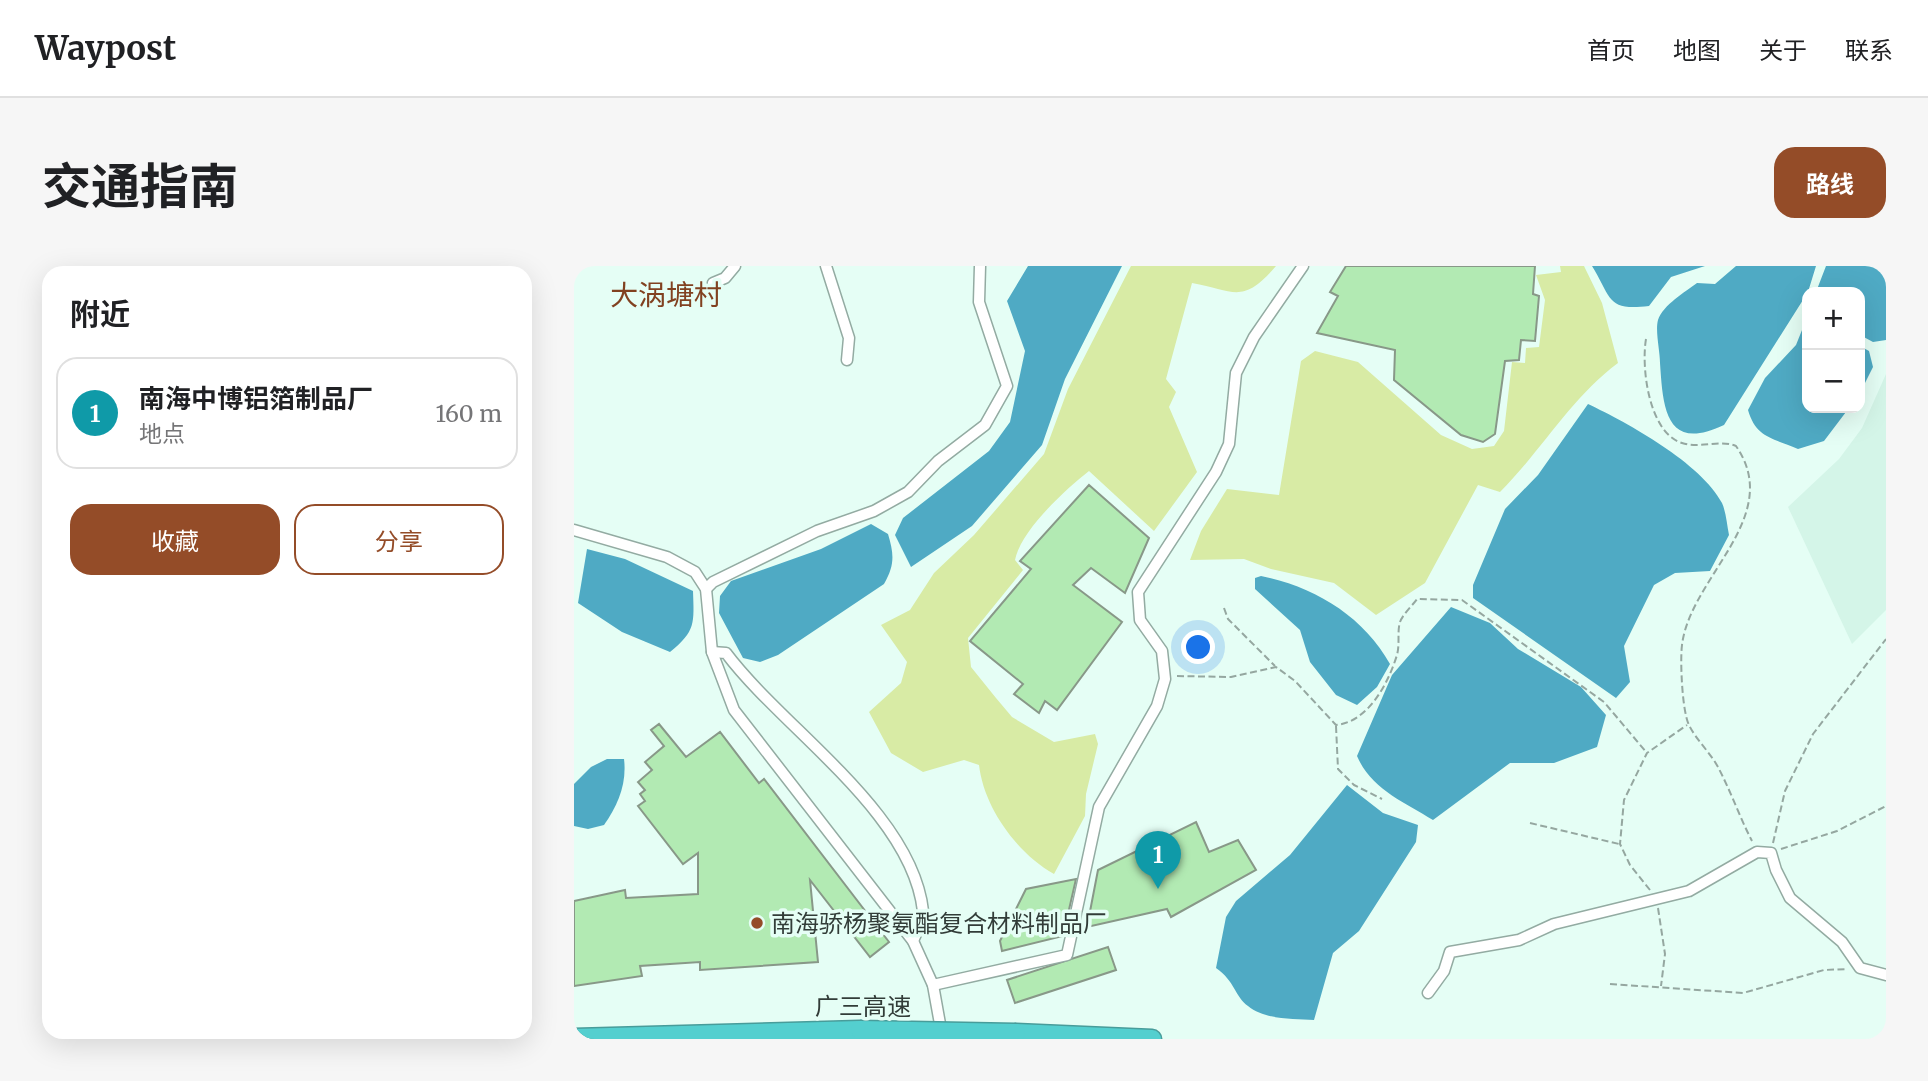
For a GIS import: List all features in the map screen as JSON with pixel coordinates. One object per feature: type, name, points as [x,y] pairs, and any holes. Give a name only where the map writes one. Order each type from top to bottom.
[{"type":"highway","name":"广三高速","points":[[574,1038],[687,1032],[860,1030],[1016,1032],[1152,1039]]},
{"type":"street","points":[[713,283],[726,278],[735,266]]},
{"type":"street","points":[[826,266],[849,338],[848,360]]},
{"type":"street","points":[[706,589],[713,582],[817,531],[874,511],[908,492],[938,461],[985,425],[1007,387],[979,302],[980,266]]},
{"type":"street","points":[[933,985],[1067,955],[1099,807],[1157,706],[1165,675],[1162,651],[1140,620],[1138,592],[1216,472],[1229,444],[1236,373],[1254,337],[1303,266]]},
{"type":"street","points":[[574,530],[667,557],[695,572],[706,589],[712,652],[734,710],[913,941],[933,985],[943,1039]]},
{"type":"street","points":[[712,652],[726,653],[745,678],[834,765],[894,836],[911,867],[923,914],[913,941]]},
{"type":"street","points":[[1428,993],[1444,971],[1450,952],[1519,940],[1554,924],[1689,891],[1757,852],[1771,852],[1776,870],[1790,898],[1842,942],[1860,968],[1886,975]]},
{"type":"path","points":[[1646,339],[1643,356],[1654,412],[1669,436],[1682,443],[1705,446],[1723,441],[1736,446],[1750,475],[1752,497],[1745,520],[1690,611],[1681,646],[1688,724],[1719,768],[1757,852]]},
{"type":"path","points":[[1336,725],[1349,724],[1366,712],[1394,663],[1401,620],[1416,599],[1462,600],[1604,702],[1647,753]]},
{"type":"path","points":[[1224,608],[1228,619],[1276,667],[1296,681],[1336,725],[1338,769],[1354,785],[1382,799]]},
{"type":"path","points":[[1771,852],[1785,791],[1813,734],[1886,639]]},
{"type":"path","points":[[1165,675],[1231,677],[1276,667]]},
{"type":"path","points":[[1661,986],[1665,954],[1656,899],[1630,865],[1620,844],[1624,800],[1647,753],[1688,724]]},
{"type":"path","points":[[1771,852],[1837,831],[1886,806]]},
{"type":"path","points":[[1530,823],[1620,844]]},
{"type":"path","points":[[1610,984],[1742,993],[1825,970],[1860,968]]},
{"type":"shaded area","points":[[1886,374],[1886,610],[1852,644],[1788,507],[1839,459],[1862,428]]},
{"type":"green space","points":[[1131,266],[1276,266],[1265,278],[1246,291],[1229,291],[1192,283],[1166,379],[1176,392],[1169,407],[1197,472],[1154,531],[1089,471],[1057,500],[1026,536],[1015,560],[1023,570],[968,638],[971,667],[1012,717],[1054,742],[1095,734],[1098,744],[1086,794],[1085,816],[1054,874],[1027,854],[1004,828],[988,797],[979,765],[964,760],[923,772],[891,753],[869,712],[901,683],[907,662],[881,625],[910,610],[934,573],[974,535],[1044,454],[1068,389]]},
{"type":"green space","points":[[1560,266],[1584,266],[1602,303],[1618,363],[1571,408],[1500,492],[1478,485],[1425,583],[1376,615],[1334,583],[1271,569],[1244,559],[1190,560],[1201,531],[1227,489],[1279,495],[1301,361],[1315,351],[1358,362],[1441,435],[1472,449],[1494,446],[1504,431],[1512,362],[1525,363],[1526,348],[1539,347],[1545,300],[1536,275],[1561,272]]},
{"type":"water","points":[[1028,266],[1122,266],[1065,379],[1042,445],[972,526],[911,567],[895,535],[903,518],[989,451],[1010,422],[1025,351],[1007,301]]},
{"type":"water","points":[[1592,266],[1705,266],[1671,277],[1649,306],[1625,307],[1612,300]]},
{"type":"water","points":[[1736,266],[1816,266],[1810,287],[1802,287],[1802,302],[1724,425],[1704,432],[1690,433],[1679,429],[1671,421],[1666,409],[1657,325],[1669,304],[1697,283],[1715,284]]},
{"type":"water","points":[[1826,266],[1886,266],[1886,340],[1873,342],[1865,338],[1865,287],[1818,287]]},
{"type":"water","points":[[1802,330],[1802,413],[1845,413],[1824,441],[1798,449],[1761,432],[1748,410],[1765,378],[1796,345]]},
{"type":"water","points":[[1865,349],[1869,351],[1873,367],[1865,383]]},
{"type":"water","points":[[1588,404],[1642,433],[1698,473],[1722,503],[1729,535],[1710,571],[1675,573],[1654,585],[1624,646],[1630,682],[1616,698],[1473,598],[1473,585],[1505,509],[1538,475]]},
{"type":"water","points":[[871,524],[888,534],[892,565],[884,584],[778,655],[760,662],[743,658],[719,613],[720,596],[731,581],[821,549]]},
{"type":"water","points":[[587,549],[625,559],[693,591],[692,626],[685,638],[670,652],[622,632],[578,603]]},
{"type":"water","points":[[1261,576],[1300,588],[1336,606],[1352,618],[1379,647],[1390,664],[1377,687],[1357,705],[1336,695],[1310,662],[1300,630],[1255,589],[1255,578]]},
{"type":"water","points":[[1451,607],[1490,623],[1518,649],[1581,687],[1606,715],[1597,747],[1554,763],[1510,763],[1433,820],[1380,786],[1357,756],[1392,675]]},
{"type":"water","points":[[607,759],[624,759],[623,786],[613,810],[604,825],[588,829],[574,826],[574,784],[591,767]]},
{"type":"water","points":[[1347,785],[1383,813],[1418,825],[1416,842],[1359,931],[1333,953],[1314,1020],[1280,1018],[1255,1011],[1244,1002],[1227,978],[1216,968],[1226,917],[1236,901],[1290,855]]},
{"type":"building","points":[[1346,266],[1535,266],[1533,294],[1539,296],[1535,341],[1521,340],[1519,360],[1505,361],[1495,434],[1483,442],[1461,435],[1394,380],[1395,350],[1317,333],[1338,296],[1330,292]]},
{"type":"building","points":[[1089,485],[1149,538],[1125,593],[1091,568],[1073,585],[1122,622],[1057,710],[1045,701],[1039,713],[1014,694],[1023,684],[970,641],[1031,569],[1020,561]]},
{"type":"building","points":[[659,724],[686,757],[720,732],[759,783],[764,779],[889,942],[870,957],[810,880],[818,962],[700,970],[700,962],[640,966],[642,976],[574,986],[574,901],[625,890],[626,898],[698,894],[698,853],[683,864],[638,806],[645,801],[640,794],[645,790],[638,782],[652,770],[645,762],[664,746],[651,730]]},
{"type":"building","points":[[1196,822],[1209,852],[1238,840],[1256,870],[1171,917],[1167,909],[1087,927],[1098,870]]},
{"type":"building","points":[[1076,879],[1063,936],[1002,951],[1000,941],[1026,889]]},
{"type":"building","points":[[1108,947],[1116,970],[1015,1003],[1007,980]]},
{"type":"place","name":"南海中博铝箔制品厂","points":[[1158,889]]},
{"type":"place","name":"南海骄杨聚氨酯复合材料制品厂","points":[[757,923]]},
{"type":"district","name":"大涡塘村","points":[[666,295]]}]
